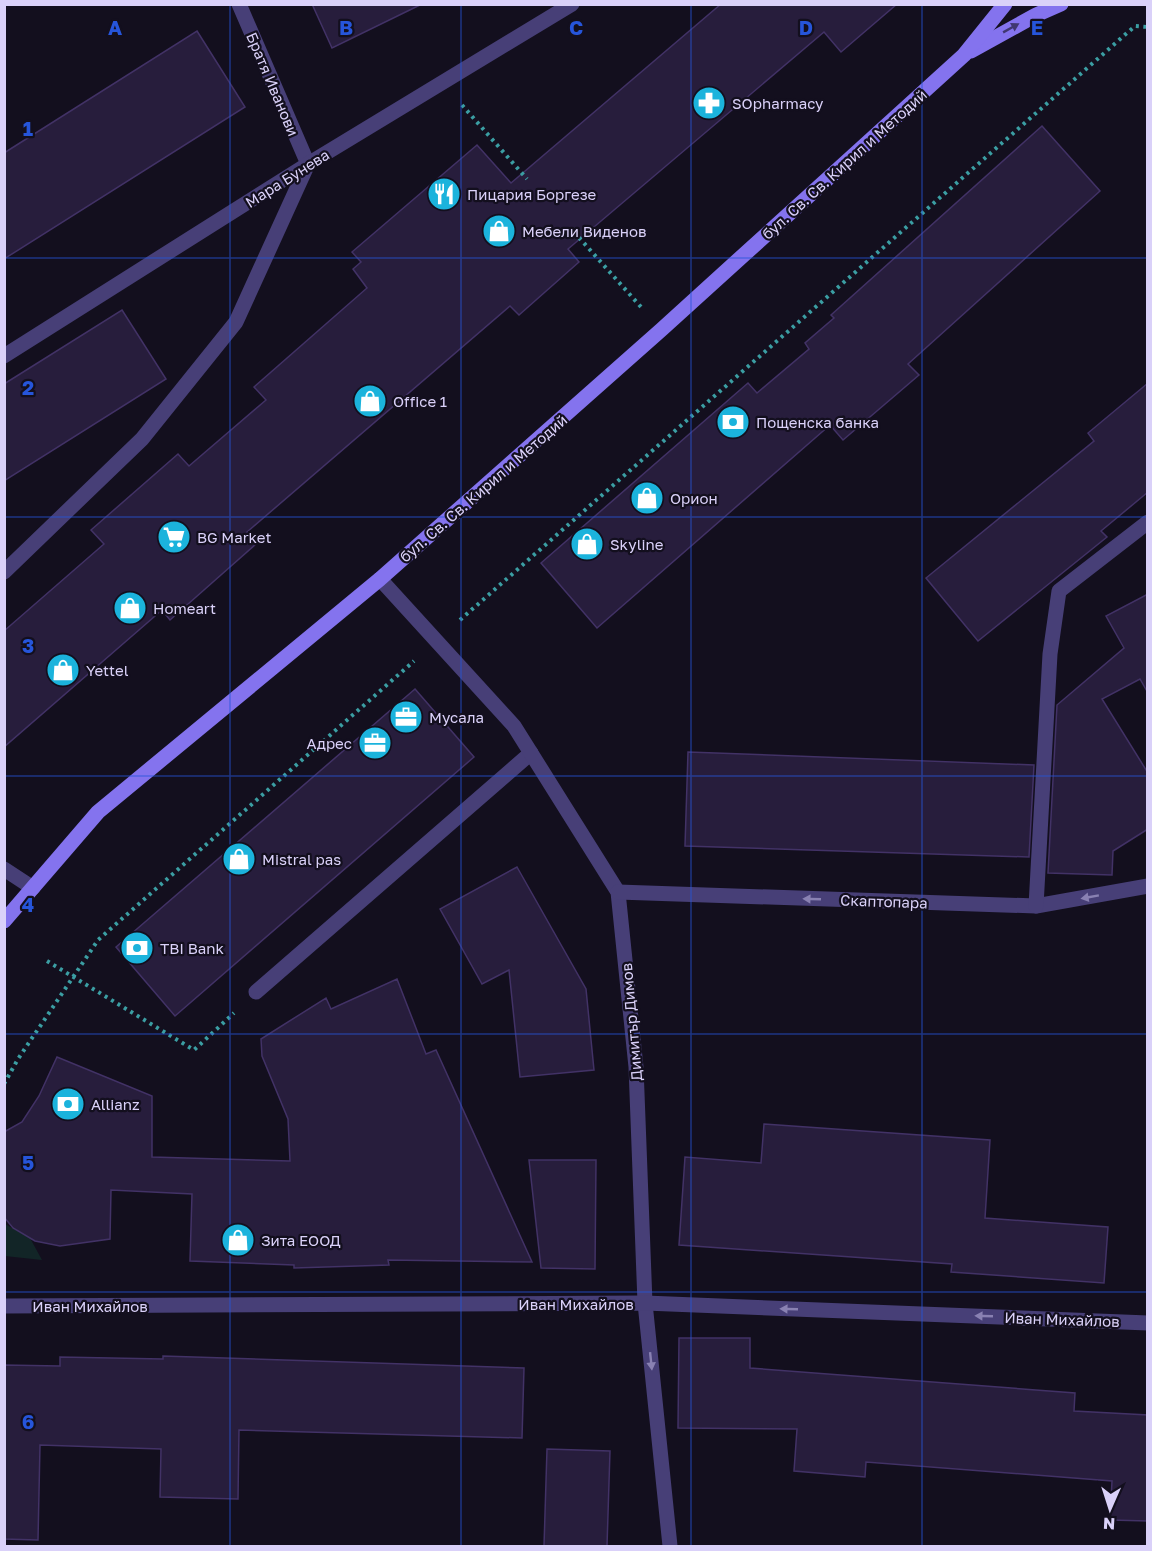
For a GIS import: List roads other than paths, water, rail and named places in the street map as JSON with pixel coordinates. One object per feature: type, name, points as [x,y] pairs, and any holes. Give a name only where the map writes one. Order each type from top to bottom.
[{"type":"street","name":"Братя Иванови","points":[[239,4],[308,164]]},
{"type":"street","name":"Мара Бунева","points":[[4,356],[308,164],[572,4]]},
{"type":"street","name":"бул. Св. Св. Кирил и Методий","points":[[4,921],[98,812],[380,579],[661,330],[963,55],[1005,4]]},
{"type":"street","name":"бул. Св. Св. Кирил и Методий","points":[[963,55],[1061,4]]},
{"type":"street","points":[[4,572],[142,439],[236,322],[308,164]]},
{"type":"street","points":[[1036,906],[1050,654],[1059,591],[1148,522]]},
{"type":"street","name":"Димитър Димов","points":[[380,579],[514,726],[618,892],[636,1067],[645,1303],[670,1546]]},
{"type":"street","points":[[256,992],[531,753]]},
{"type":"street","points":[[4,869],[33,888]]},
{"type":"street","name":"Скаптопара","points":[[618,892],[1036,906],[1148,886]]},
{"type":"street","name":"Иван Михайлов","points":[[5,1306],[645,1303],[1148,1323]]},
{"type":"place","name":"SOpharmacy","points":[[709,103]]},
{"type":"place","name":"Пицария Боргезе","points":[[444,194]]},
{"type":"place","name":"Мебели Виденов","points":[[499,231]]},
{"type":"place","name":"Office 1","points":[[370,401]]},
{"type":"place","name":"Пощенска банка","points":[[733,422]]},
{"type":"place","name":"Орион","points":[[647,498]]},
{"type":"place","name":"BG Market","points":[[174,537]]},
{"type":"place","name":"Skyline","points":[[587,544]]},
{"type":"place","name":"Homeart","points":[[130,608]]},
{"type":"place","name":"Yettel","points":[[63,670]]},
{"type":"place","name":"Мусала","points":[[406,717]]},
{"type":"place","name":"Адрес","points":[[375,743]]},
{"type":"place","name":"Mistral pas","points":[[239,859]]},
{"type":"place","name":"TBI Bank","points":[[137,948]]},
{"type":"place","name":"Allianz","points":[[68,1104]]},
{"type":"place","name":"Зита ЕООД","points":[[238,1240]]}]
